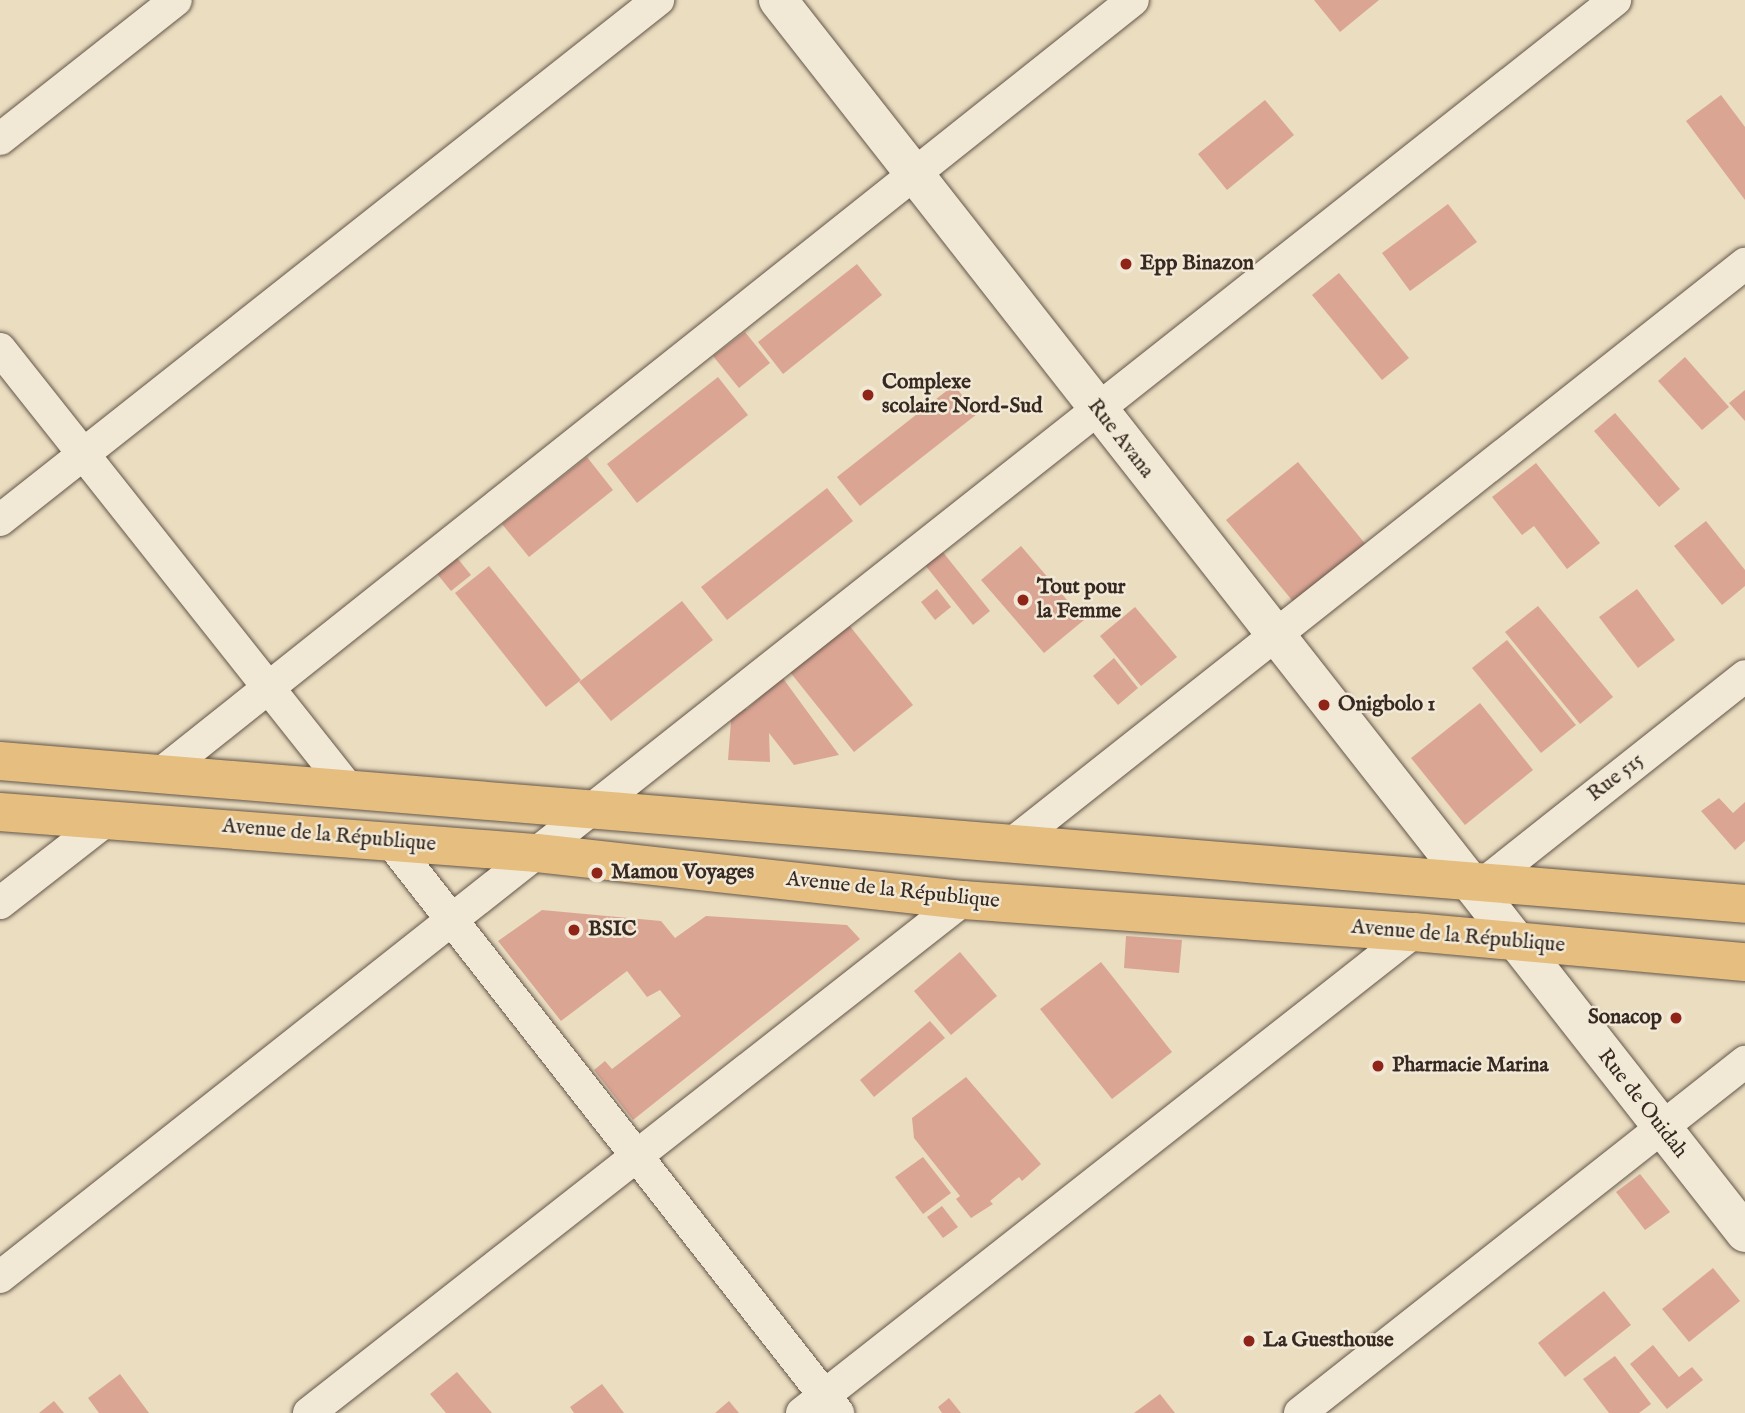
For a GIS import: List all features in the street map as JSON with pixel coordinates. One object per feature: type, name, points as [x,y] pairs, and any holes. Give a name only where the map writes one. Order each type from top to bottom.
[{"type":"main road","name":"Rue Avana","points":[[778,0],[1274,637],[1475,879]]},
{"type":"main road","points":[[0,761],[595,807],[1010,845],[1475,879],[1745,904]]},
{"type":"main road","name":"Avenue de la République","points":[[0,813],[537,853],[963,900],[1414,932],[1745,962]]},
{"type":"main road","name":"Rue de Ouidah","points":[[1475,879],[1513,941],[1745,1233]]},
{"type":"street","points":[[0,139],[176,0]]},
{"type":"street","points":[[0,520],[658,0]]},
{"type":"street","points":[[160,774],[1133,0]]},
{"type":"street","points":[[0,1277],[450,918],[537,853],[1615,0]]},
{"type":"street","points":[[1010,845],[1745,264]]},
{"type":"street","points":[[0,349],[348,788]]},
{"type":"street","name":"Rue 515","points":[[1475,879],[1745,676]]},
{"type":"street","points":[[0,903],[108,819]]},
{"type":"street","points":[[390,841],[636,1156],[822,1407],[1414,932]]},
{"type":"street","points":[[309,1413],[963,900]]},
{"type":"street","points":[[1300,1413],[1745,1062]]},
{"type":"building","points":[[1314,0],[1379,0],[1340,32]]},
{"type":"building","points":[[1721,95],[1745,127],[1745,200],[1686,121]]},
{"type":"building","points":[[1265,100],[1294,135],[1227,190],[1198,154]]},
{"type":"building","points":[[1448,204],[1477,242],[1410,291],[1382,253]]},
{"type":"building","points":[[857,264],[882,295],[783,374],[758,342]]},
{"type":"building","points":[[1339,273],[1409,358],[1382,380],[1312,295]]},
{"type":"building","points":[[745,332],[770,363],[739,388],[713,356]]},
{"type":"building","points":[[1685,357],[1729,407],[1702,430],[1658,381]]},
{"type":"building","points":[[718,377],[748,415],[637,503],[607,464]]},
{"type":"building","points":[[954,385],[977,414],[860,506],[837,477]]},
{"type":"building","points":[[1745,390],[1745,421],[1729,403]]},
{"type":"building","points":[[1615,413],[1680,489],[1659,507],[1594,431]]},
{"type":"building","points":[[587,457],[613,490],[529,557],[502,524]]},
{"type":"building","points":[[1298,462],[1372,552],[1300,610],[1226,520]]},
{"type":"building","points":[[1536,463],[1600,543],[1567,569],[1534,526],[1522,535],[1492,497]]},
{"type":"building","points":[[827,488],[853,521],[727,620],[701,587]]},
{"type":"building","points":[[1706,521],[1745,570],[1745,586],[1722,605],[1674,546]]},
{"type":"building","points":[[1021,546],[1084,620],[1044,653],[981,580]]},
{"type":"building","points":[[942,551],[990,611],[973,625],[925,565]]},
{"type":"building","points":[[454,554],[471,575],[451,591],[434,570]]},
{"type":"building","points":[[489,566],[581,680],[546,707],[455,593]]},
{"type":"building","points":[[937,589],[951,607],[935,620],[921,602]]},
{"type":"building","points":[[1637,589],[1675,640],[1638,668],[1599,617]]},
{"type":"building","points":[[682,601],[713,640],[611,721],[579,682]]},
{"type":"building","points":[[1538,606],[1613,697],[1580,724],[1505,632]]},
{"type":"building","points":[[1135,607],[1177,657],[1141,686],[1100,636]]},
{"type":"building","points":[[849,625],[913,705],[854,752],[790,672]]},
{"type":"building","points":[[1507,640],[1576,725],[1541,753],[1472,668]]},
{"type":"building","points":[[1114,658],[1138,688],[1118,705],[1093,676]]},
{"type":"building","points":[[782,677],[839,755],[794,765],[769,733],[770,762],[728,760],[732,708],[747,709]]},
{"type":"building","points":[[1480,703],[1533,770],[1465,825],[1411,758]]},
{"type":"building","points":[[1719,798],[1733,813],[1745,802],[1745,841],[1735,850],[1701,811]]},
{"type":"building","points":[[542,910],[661,921],[675,938],[706,916],[847,925],[860,939],[633,1120],[594,1070],[605,1061],[612,1069],[681,1016],[660,990],[647,997],[627,971],[561,1021],[498,941]]},
{"type":"building","points":[[1126,936],[1182,940],[1179,973],[1124,968]]},
{"type":"building","points":[[960,952],[997,996],[951,1035],[914,991]]},
{"type":"building","points":[[1101,962],[1172,1052],[1112,1099],[1040,1009]]},
{"type":"building","points":[[930,1021],[945,1038],[874,1097],[860,1080]]},
{"type":"building","points":[[966,1077],[1041,1164],[1022,1181],[1019,1177],[990,1201],[993,1204],[971,1218],[956,1199],[960,1196],[914,1138],[912,1118]]},
{"type":"building","points":[[923,1157],[951,1193],[923,1214],[895,1177]]},
{"type":"building","points":[[1640,1174],[1670,1212],[1645,1230],[1616,1192]]},
{"type":"building","points":[[942,1206],[958,1227],[943,1238],[927,1217]]},
{"type":"building","points":[[1713,1268],[1740,1301],[1689,1342],[1662,1309]]},
{"type":"building","points":[[1604,1291],[1631,1325],[1565,1377],[1538,1343]]},
{"type":"building","points":[[1653,1345],[1679,1377],[1692,1367],[1703,1380],[1667,1409],[1630,1364]]},
{"type":"building","points":[[1615,1356],[1651,1404],[1639,1413],[1609,1413],[1583,1379]]},
{"type":"building","points":[[457,1372],[492,1413],[446,1413],[430,1394]]},
{"type":"building","points":[[120,1374],[149,1413],[99,1413],[88,1398]]},
{"type":"building","points":[[602,1384],[624,1413],[574,1413],[570,1407]]},
{"type":"building","points":[[1160,1394],[1175,1413],[1134,1413]]},
{"type":"building","points":[[949,1398],[961,1413],[942,1413],[938,1407]]},
{"type":"building","points":[[54,1401],[64,1413],[39,1413]]},
{"type":"building","points":[[729,1401],[739,1413],[715,1413]]},
{"type":"place","name":"Epp Binazon","points":[[1126,264]]},
{"type":"place","name":"Complexe scolaire Nord-Sud","points":[[868,395]]},
{"type":"place","name":"Tout pour la Femme","points":[[1023,600]]},
{"type":"place","name":"Onigbolo 1","points":[[1324,705]]},
{"type":"place","name":"Mamou Voyages","points":[[597,873]]},
{"type":"place","name":"BSIC","points":[[574,930]]},
{"type":"place","name":"Sonacop","points":[[1676,1018]]},
{"type":"place","name":"Pharmacie Marina","points":[[1378,1066]]},
{"type":"place","name":"La Guesthouse","points":[[1249,1341]]}]
